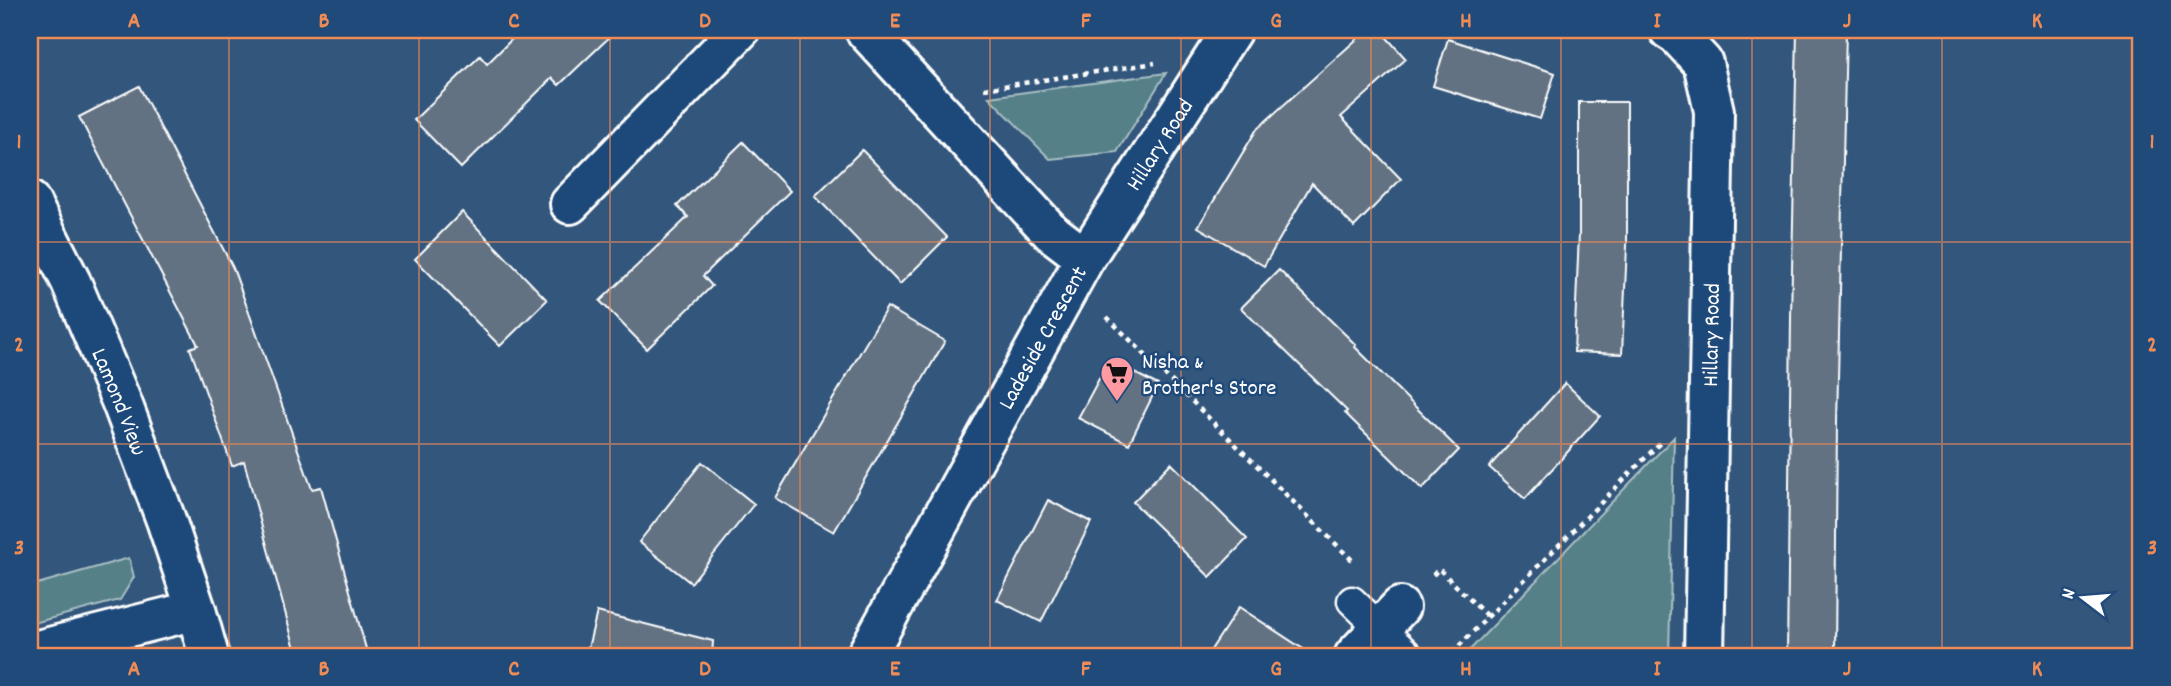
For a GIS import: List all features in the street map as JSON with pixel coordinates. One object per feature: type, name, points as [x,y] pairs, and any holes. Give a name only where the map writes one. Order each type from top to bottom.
[{"type":"street","points":[[570,204],[740,30]]},
{"type":"street","name":"Ladeside Crescent","points":[[864,30],[1051,232],[1078,270],[866,656]]},
{"type":"street","name":"Hillary Road","points":[[1669,30],[1703,63],[1714,111],[1704,656]]},
{"type":"street","name":"Hillary Road","points":[[1078,270],[1224,42]]},
{"type":"street","name":"Lamond View","points":[[30,201],[71,282],[122,403],[166,520],[209,656]]},
{"type":"street","points":[[30,652],[196,610]]},
{"type":"street","points":[[1354,656],[1390,618]]},
{"type":"lane","points":[[1352,601],[1390,618],[1409,656]]},
{"type":"path","points":[[928,97],[1224,42]]},
{"type":"path","points":[[1078,270],[1390,618],[1449,656],[1709,393]]},
{"type":"green space","points":[[1166,73],[1117,152],[1050,159],[989,97]]},
{"type":"green space","points":[[1674,437],[1669,656],[1464,656]]},
{"type":"green space","points":[[129,558],[134,577],[120,600],[30,624],[30,586]]},
{"type":"building","points":[[521,30],[617,30],[559,85],[552,78],[461,168],[414,120],[480,56],[487,64]]},
{"type":"building","points":[[1367,30],[1380,30],[1406,59],[1341,117],[1401,179],[1354,227],[1312,183],[1264,266],[1198,227],[1257,129]]},
{"type":"building","points":[[1797,30],[1846,30],[1837,422],[1835,656],[1787,656]]},
{"type":"building","points":[[1448,39],[1555,73],[1540,119],[1433,86]]},
{"type":"building","points":[[139,86],[233,268],[312,489],[321,487],[368,656],[297,656],[244,461],[232,466],[190,348],[198,345],[79,117]]},
{"type":"building","points":[[1579,102],[1627,102],[1627,246],[1622,354],[1574,352],[1579,233]]},
{"type":"building","points":[[743,142],[790,191],[703,276],[712,286],[647,349],[600,301],[688,217],[677,206]]},
{"type":"building","points":[[862,150],[947,237],[900,284],[815,196]]},
{"type":"building","points":[[462,212],[547,300],[500,346],[415,259]]},
{"type":"building","points":[[1279,270],[1459,450],[1422,489],[1345,413],[1347,411],[1241,308]]},
{"type":"building","points":[[887,307],[945,341],[834,532],[775,498]]},
{"type":"building","name":"Nisha & Brother's Store","points":[[1109,360],[1158,385],[1129,444],[1078,418]]},
{"type":"building","points":[[1565,383],[1600,416],[1525,499],[1489,467]]},
{"type":"building","points":[[702,462],[754,504],[691,583],[639,542]]},
{"type":"building","points":[[1171,463],[1247,539],[1210,577],[1133,502]]},
{"type":"building","points":[[1048,500],[1091,522],[1041,622],[997,600]]},
{"type":"building","points":[[1239,607],[1314,656],[1207,656]]},
{"type":"building","points":[[597,612],[713,641],[712,656],[586,656]]},
{"type":"place","name":"Nisha & Brother's Store","points":[[1117,403]]}]
